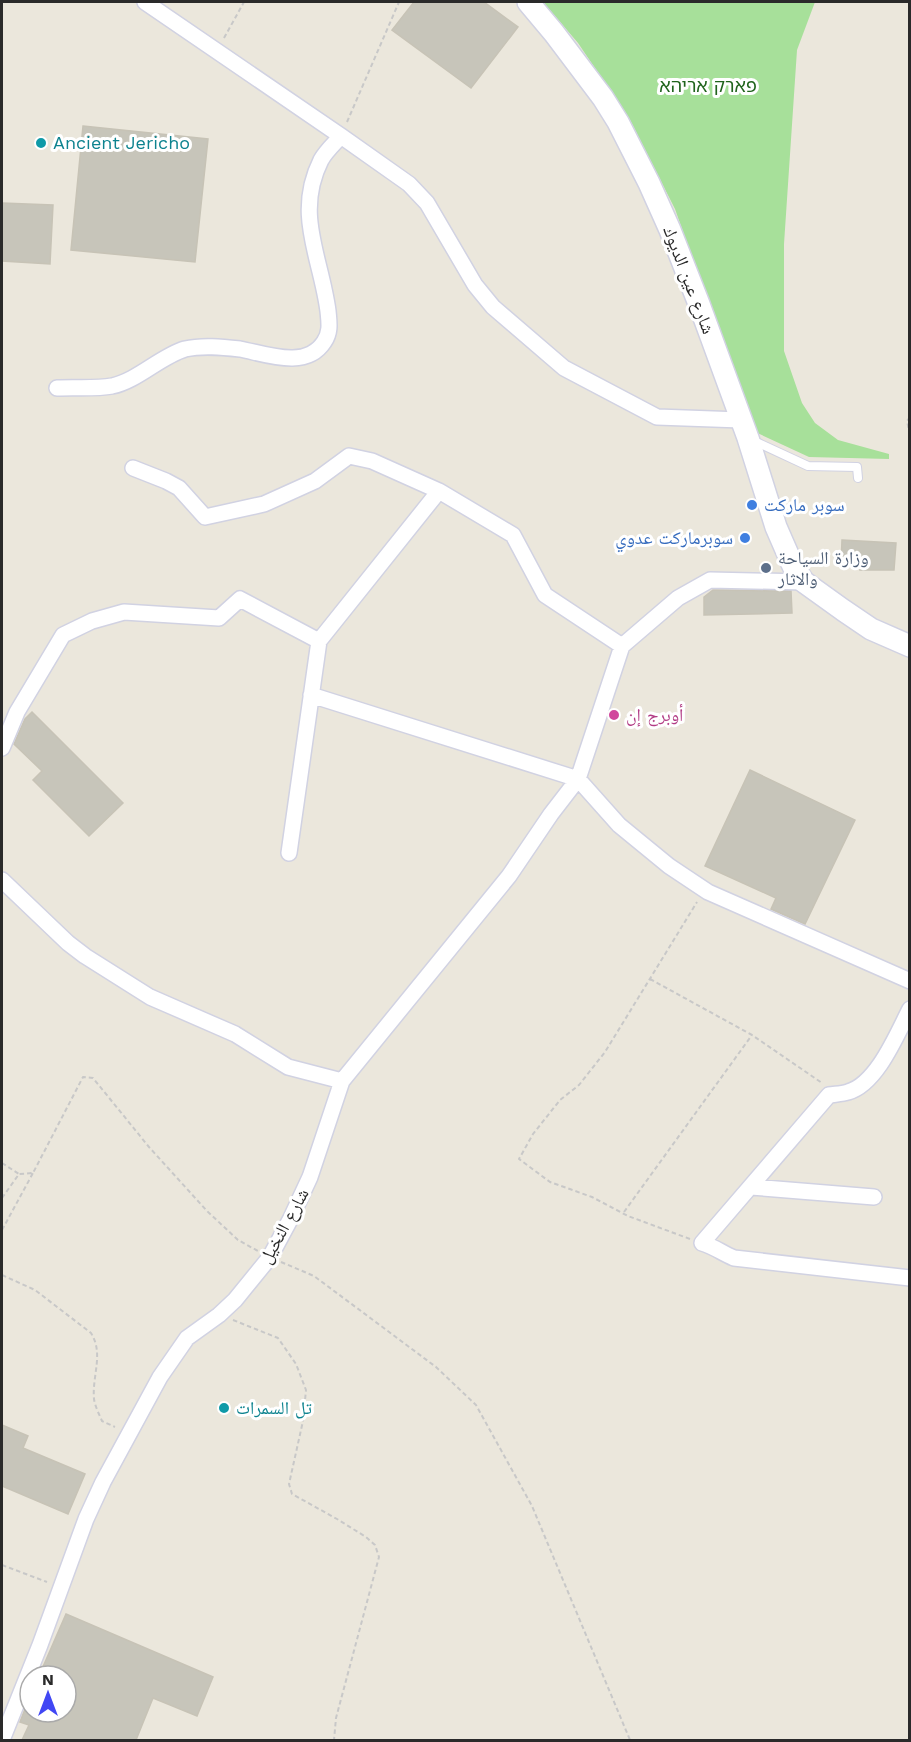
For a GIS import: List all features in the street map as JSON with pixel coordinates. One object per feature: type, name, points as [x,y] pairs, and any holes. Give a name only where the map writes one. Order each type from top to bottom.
[{"type":"main road","name":"شارع عين الديوك","points":[[528,2],[603,98],[649,183],[695,293],[776,526],[793,566],[804,582]]},
{"type":"main road","points":[[804,582],[871,629],[909,646]]},
{"type":"main road","points":[[871,629],[909,637]]},
{"type":"street","points":[[145,2],[408,184],[427,203],[475,285],[493,307],[564,368],[657,417],[744,429]]},
{"type":"street","points":[[57,388],[112,386],[185,349],[210,346],[285,358],[304,357],[318,350],[326,340],[330,327],[322,274],[310,232],[309,205],[312,184],[322,158],[341,136]]},
{"type":"street","points":[[134,468],[179,488],[205,518],[264,504],[315,481],[349,456],[372,461],[439,491],[513,535],[545,595],[622,646]]},
{"type":"street","points":[[289,853],[319,641],[439,491]]},
{"type":"street","points":[[2,880],[68,943],[150,997],[235,1034],[288,1067],[342,1081],[509,876],[551,813],[578,779],[622,646],[678,598],[710,580],[804,582]]},
{"type":"street","points":[[2,748],[17,712],[63,635],[92,621],[124,612],[219,618],[240,599],[319,641]]},
{"type":"street","points":[[311,695],[578,779],[619,825],[669,866],[705,890],[909,981]]},
{"type":"street","points":[[909,1010],[881,1065],[867,1080],[850,1092],[829,1095],[702,1243],[717,1248],[734,1258],[909,1278]]},
{"type":"street","name":"شارع النخيل","points":[[2,1740],[86,1519],[99,1491],[160,1377],[187,1338],[219,1315],[235,1300],[270,1257],[310,1177],[342,1081]]},
{"type":"street","points":[[751,1187],[874,1197]]},
{"type":"lane","points":[[744,429],[807,466],[857,467],[858,478]]},
{"type":"path","points":[[217,51],[244,2]]},
{"type":"path","points":[[341,136],[399,2]]},
{"type":"path","points":[[909,417],[907,421],[909,435]]},
{"type":"path","points":[[702,1243],[550,1182],[519,1159],[533,1134],[560,1100],[579,1085],[604,1052],[705,890]]},
{"type":"path","points":[[650,979],[752,1035],[836,1094]]},
{"type":"path","points":[[623,1213],[752,1035]]},
{"type":"path","points":[[2,1230],[83,1077],[93,1078],[148,1147],[207,1211],[238,1240],[314,1276],[436,1367],[476,1405],[532,1506],[630,1740]]},
{"type":"path","points":[[2,1163],[19,1174],[33,1173]]},
{"type":"path","points":[[2,1198],[19,1174]]},
{"type":"path","points":[[2,1275],[35,1290],[91,1333],[98,1353],[94,1401],[102,1421],[129,1434]]},
{"type":"path","points":[[219,1315],[278,1338],[296,1364],[306,1390],[303,1421],[289,1484],[292,1494],[366,1538],[375,1545],[379,1557],[336,1718],[334,1740]]},
{"type":"path","points":[[2,1565],[61,1588]]},
{"type":"green space","name":"פארק אריהא","points":[[543,2],[815,2],[797,50],[784,244],[784,351],[802,403],[815,423],[838,440],[889,454],[889,459],[809,457],[753,431],[675,209],[630,120],[578,43]]},
{"type":"building","points":[[414,2],[484,2],[518,27],[471,88],[392,30]]},
{"type":"building","points":[[83,126],[208,139],[195,262],[71,250]]},
{"type":"building","points":[[2,203],[53,205],[50,264],[2,261]]},
{"type":"building","points":[[842,540],[896,543],[894,570],[860,570],[860,567],[841,566]]},
{"type":"building","points":[[713,590],[791,591],[792,613],[704,615],[704,597]]},
{"type":"building","points":[[32,712],[123,803],[89,836],[33,780],[42,771],[14,744],[25,719]]},
{"type":"building","points":[[750,770],[855,820],[805,924],[771,909],[776,898],[705,866]]},
{"type":"building","points":[[2,1425],[28,1436],[23,1448],[85,1474],[68,1514],[2,1486]]},
{"type":"building","points":[[66,1614],[213,1677],[197,1716],[153,1698],[136,1740],[22,1740],[29,1725],[26,1724],[78,1724],[78,1664],[44,1664]]},
{"type":"place","name":"Ancient Jericho","points":[[41,143]]},
{"type":"place","name":"سوبر ماركت","points":[[752,505]]},
{"type":"place","name":"سوبرماركت عدوي","points":[[745,538]]},
{"type":"place","name":"وزارة السياحة والاثار","points":[[766,568]]},
{"type":"place","name":"أوبرج إن","points":[[614,715]]},
{"type":"place","name":"تل السمرات","points":[[224,1408]]}]
